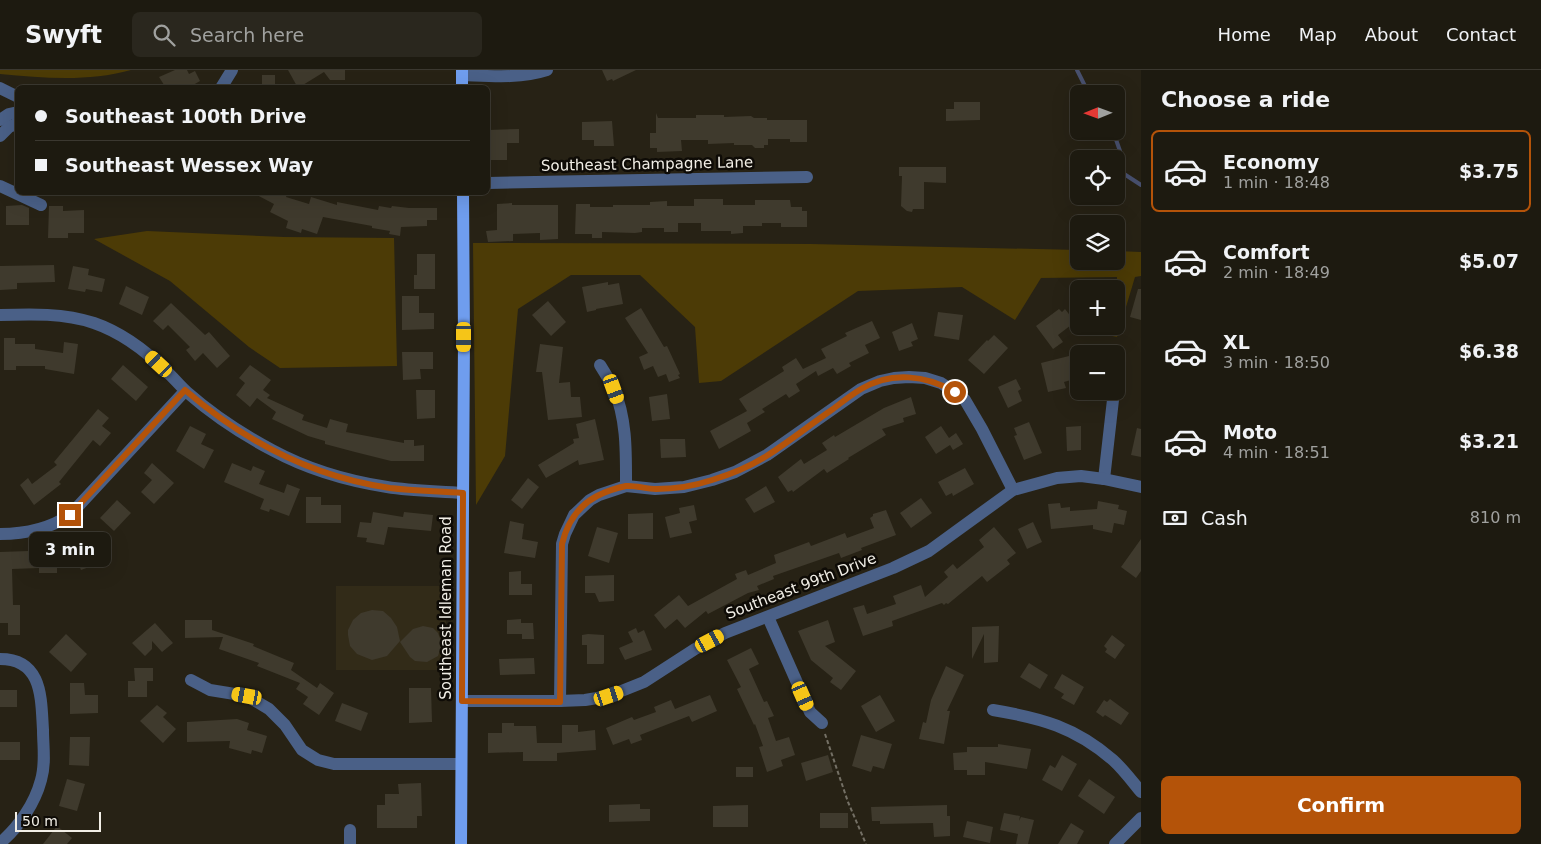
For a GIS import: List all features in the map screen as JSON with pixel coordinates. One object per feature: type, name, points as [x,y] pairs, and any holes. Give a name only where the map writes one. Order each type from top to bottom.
[{"type":"main road","name":"Southeast Idleman Road","points":[[461,844],[463,195]]},
{"type":"street","points":[[223,85],[232,70]]},
{"type":"street","points":[[462,77],[528,75],[547,70]]},
{"type":"street","points":[[0,88],[15,96]]},
{"type":"street","points":[[0,120],[15,113]]},
{"type":"street","points":[[0,136],[9,127],[15,124]]},
{"type":"street","name":"Southeast Champagne Lane","points":[[490,183],[807,177]]},
{"type":"street","points":[[0,186],[15,193]]},
{"type":"street","points":[[19,195],[41,205]]},
{"type":"street","points":[[0,315],[77,318],[110,329],[138,345],[204,407],[246,436],[303,464],[351,479],[388,487],[463,493]]},
{"type":"street","points":[[600,365],[614,389],[624,422],[626,486]]},
{"type":"street","points":[[560,702],[562,552],[565,534],[574,515],[590,500],[599,495],[626,486],[655,489],[684,487],[735,472],[767,455],[861,389],[880,381],[909,377],[925,378],[941,383],[965,400],[1013,490]]},
{"type":"street","points":[[0,534],[38,529],[59,522],[70,515],[185,390]]},
{"type":"street","points":[[1104,479],[1113,400]]},
{"type":"street","name":"Southeast 99th Drive","points":[[462,701],[560,702],[609,696],[644,682],[695,649],[725,633],[893,568],[929,551],[1013,490],[1057,478],[1081,476],[1141,487]]},
{"type":"street","points":[[768,617],[810,712],[822,723]]},
{"type":"street","points":[[0,660],[16,662],[26,667],[34,676],[40,692],[44,764],[39,788],[29,809],[0,843]]},
{"type":"street","points":[[191,680],[210,690],[247,696],[269,709],[286,725],[302,750],[318,760],[334,764],[461,764]]},
{"type":"street","points":[[993,710],[1044,721],[1074,732],[1114,762],[1141,792]]},
{"type":"street","points":[[1115,844],[1141,818]]},
{"type":"street","points":[[350,830],[350,844]]},
{"type":"path","points":[[822,723],[848,802],[866,844]]},
{"type":"shaded area","points":[[0,70],[131,70],[99,76],[66,78],[0,74]]},
{"type":"shaded area","points":[[147,231],[284,237],[394,238],[397,366],[280,368],[249,347],[170,281],[94,239]]},
{"type":"shaded area","points":[[473,243],[811,244],[1070,250],[1070,270],[1125,270],[1125,251],[1141,252],[1141,276],[1135,277],[1125,310],[1125,280],[1117,280],[1117,277],[1041,278],[1015,320],[962,287],[858,291],[721,381],[699,383],[695,327],[640,275],[571,275],[518,309],[505,456],[476,505]]},
{"type":"shaded area","points":[[336,586],[446,586],[446,670],[336,670]]},
{"type":"building","points":[[175,70],[187,70],[189,74],[195,71],[200,81],[193,85],[164,85],[159,77]]},
{"type":"building","points":[[288,70],[345,70],[345,80],[330,80],[324,72],[303,85],[296,85]]},
{"type":"building","points":[[602,70],[636,70],[613,81],[612,79],[607,81]]},
{"type":"building","points":[[262,75],[275,75],[275,85],[262,85]]},
{"type":"building","points":[[954,102],[980,102],[980,120],[946,121],[946,109],[954,109]]},
{"type":"building","points":[[656,113],[658,118],[696,118],[696,115],[724,115],[724,117],[751,116],[754,118],[767,118],[767,120],[807,120],[807,142],[790,142],[790,139],[768,139],[768,145],[764,145],[764,148],[755,148],[752,145],[734,145],[734,143],[708,144],[708,140],[681,140],[682,151],[657,152],[657,148],[650,148],[650,133],[656,133]]},
{"type":"building","points":[[612,121],[614,146],[594,146],[594,140],[582,140],[582,122]]},
{"type":"building","points":[[519,129],[519,143],[507,143],[507,160],[490,160],[490,130]]},
{"type":"building","points":[[899,167],[946,167],[946,183],[924,182],[924,209],[913,209],[912,212],[907,211],[901,206],[902,176],[899,176]]},
{"type":"building","points":[[257,195],[287,195],[286,197],[309,204],[311,197],[337,205],[337,202],[378,210],[379,206],[391,208],[392,206],[437,208],[437,220],[427,220],[427,226],[401,227],[400,236],[389,234],[390,231],[372,228],[372,226],[323,217],[317,234],[302,229],[301,233],[286,228],[288,221],[270,212],[274,204]]},
{"type":"building","points":[[694,199],[723,199],[723,205],[755,205],[755,200],[790,200],[791,207],[802,207],[802,211],[807,211],[807,227],[781,227],[781,223],[762,223],[762,226],[743,226],[743,233],[731,234],[731,231],[701,231],[701,223],[678,223],[678,232],[664,232],[664,228],[642,228],[642,232],[635,233],[602,232],[602,238],[592,238],[592,234],[575,234],[576,204],[590,204],[590,207],[613,207],[613,205],[650,205],[650,202],[667,201],[667,206],[694,206]]},
{"type":"building","points":[[512,203],[512,205],[558,205],[558,239],[540,240],[540,233],[513,234],[513,241],[488,242],[486,231],[497,230],[497,204]]},
{"type":"building","points":[[22,205],[29,208],[29,225],[6,225],[6,206]]},
{"type":"building","points":[[49,206],[63,206],[63,211],[84,210],[84,233],[68,233],[68,238],[48,238]]},
{"type":"building","points":[[417,254],[435,254],[435,289],[414,289],[414,275],[417,275]]},
{"type":"building","points":[[54,265],[55,282],[17,283],[17,289],[0,290],[0,266]]},
{"type":"building","points":[[73,266],[89,269],[88,275],[105,279],[102,292],[86,289],[85,292],[68,289]]},
{"type":"building","points":[[608,282],[608,285],[619,283],[623,304],[587,312],[582,287]]},
{"type":"building","points":[[126,286],[149,297],[142,315],[119,304]]},
{"type":"building","points":[[1138,289],[1141,289],[1141,320],[1130,317]]},
{"type":"building","points":[[402,296],[419,296],[419,313],[434,313],[434,329],[402,330]]},
{"type":"building","points":[[548,301],[566,322],[551,336],[532,315]]},
{"type":"building","points":[[171,303],[205,335],[209,332],[230,356],[217,368],[203,353],[195,361],[186,350],[190,347],[168,325],[163,330],[153,321]]},
{"type":"building","points":[[641,308],[664,347],[667,346],[680,374],[678,375],[680,378],[669,382],[666,374],[658,377],[653,366],[644,370],[639,357],[648,353],[625,318]]},
{"type":"building","points":[[1059,309],[1062,312],[1065,309],[1070,316],[1070,326],[1058,335],[1063,342],[1053,349],[1036,326]]},
{"type":"building","points":[[938,312],[963,315],[959,340],[934,336]]},
{"type":"building","points":[[872,321],[880,338],[865,345],[869,353],[849,363],[851,366],[837,374],[833,368],[818,376],[816,371],[796,384],[800,391],[789,398],[786,394],[762,409],[765,412],[747,423],[751,431],[719,449],[710,431],[747,411],[739,399],[784,371],[782,367],[796,358],[803,369],[826,358],[821,349],[847,336],[845,333]]},
{"type":"building","points":[[912,323],[918,339],[911,342],[913,346],[899,351],[892,332]]},
{"type":"building","points":[[994,335],[1008,348],[984,374],[968,360]]},
{"type":"building","points":[[4,338],[15,338],[15,344],[35,344],[35,349],[63,353],[64,342],[78,344],[74,374],[45,369],[45,366],[16,366],[16,370],[4,370]]},
{"type":"building","points":[[540,344],[563,347],[559,383],[570,382],[571,397],[580,397],[582,417],[548,420],[542,372],[536,372]]},
{"type":"building","points":[[402,352],[433,352],[433,369],[420,369],[421,379],[403,380]]},
{"type":"building","points":[[1070,356],[1070,380],[1064,382],[1066,388],[1048,392],[1041,363]]},
{"type":"building","points":[[123,365],[148,387],[136,401],[111,379]]},
{"type":"building","points":[[250,365],[271,380],[263,390],[270,395],[267,398],[304,415],[302,420],[327,428],[330,419],[348,424],[346,432],[404,443],[404,440],[414,440],[414,446],[424,445],[424,461],[391,461],[325,444],[325,441],[308,436],[272,419],[276,412],[257,398],[250,407],[236,395],[245,383],[239,378]]},
{"type":"building","points":[[1016,379],[1021,389],[1018,391],[1022,401],[1008,408],[998,387]]},
{"type":"building","points":[[416,390],[435,390],[435,418],[417,419]]},
{"type":"building","points":[[667,394],[670,419],[652,421],[649,397]]},
{"type":"building","points":[[911,397],[916,414],[903,418],[904,422],[882,429],[886,435],[827,473],[824,469],[793,492],[792,490],[788,492],[778,477],[801,459],[804,464],[827,450],[822,443],[834,435],[835,437],[884,408]]},
{"type":"building","points":[[98,409],[109,418],[102,426],[111,433],[100,446],[93,440],[59,482],[61,484],[34,505],[20,485],[28,478],[32,484],[57,465],[54,462]]},
{"type":"building","points":[[595,419],[604,460],[579,465],[578,460],[546,478],[538,465],[574,443],[573,439],[579,438],[576,424]]},
{"type":"building","points":[[1029,422],[1042,453],[1024,460],[1014,436],[1017,435],[1014,428]]},
{"type":"building","points":[[190,426],[206,434],[201,444],[214,450],[204,469],[176,451]]},
{"type":"building","points":[[941,426],[949,438],[956,433],[963,444],[953,450],[950,445],[936,454],[925,437]]},
{"type":"building","points":[[1081,426],[1081,450],[1067,451],[1066,427]]},
{"type":"building","points":[[1137,428],[1141,429],[1141,457],[1131,455]]},
{"type":"building","points":[[660,439],[685,439],[686,457],[661,458]]},
{"type":"building","points":[[152,463],[174,483],[154,504],[141,492],[152,480],[144,473]]},
{"type":"building","points":[[232,463],[251,471],[253,466],[265,471],[259,484],[284,493],[287,484],[300,489],[289,516],[270,509],[269,512],[260,509],[264,499],[224,482]]},
{"type":"building","points":[[965,468],[974,484],[953,496],[952,493],[946,496],[938,482]]},
{"type":"building","points":[[528,478],[539,487],[522,509],[511,500]]},
{"type":"building","points":[[766,486],[775,502],[754,513],[745,499]]},
{"type":"building","points":[[306,497],[321,497],[321,505],[341,505],[341,523],[306,523]]},
{"type":"building","points":[[921,498],[932,513],[911,528],[900,513]]},
{"type":"building","points":[[117,500],[131,513],[114,531],[100,518]]},
{"type":"building","points":[[1098,501],[1119,505],[1118,509],[1127,511],[1124,525],[1114,523],[1112,533],[1093,529],[1093,525],[1051,529],[1048,504],[1060,503],[1061,508],[1070,507],[1070,511],[1097,509]]},
{"type":"building","points":[[694,505],[697,520],[689,522],[692,533],[670,538],[665,517],[680,513],[679,508]]},
{"type":"building","points":[[886,510],[896,535],[861,548],[862,550],[841,558],[839,553],[773,576],[774,579],[757,586],[759,590],[748,593],[708,614],[706,611],[685,628],[677,619],[665,629],[654,615],[679,595],[688,606],[737,579],[735,574],[746,570],[748,575],[776,563],[774,555],[809,542],[811,546],[845,533],[847,538],[874,528],[870,518],[873,514]]},
{"type":"building","points":[[373,512],[403,517],[404,512],[433,515],[431,531],[388,527],[384,545],[366,542],[367,538],[357,537],[360,522],[371,523]]},
{"type":"building","points":[[653,513],[653,539],[628,539],[628,514]]},
{"type":"building","points":[[510,521],[524,524],[522,539],[538,542],[535,558],[504,553]]},
{"type":"building","points":[[1033,522],[1042,542],[1027,549],[1018,529]]},
{"type":"building","points":[[597,527],[618,533],[609,563],[588,556]]},
{"type":"building","points":[[994,527],[1016,553],[1007,560],[1010,564],[987,582],[982,576],[948,604],[944,605],[942,603],[892,621],[893,626],[863,636],[853,608],[864,605],[867,614],[896,604],[893,596],[921,585],[925,597],[948,577],[944,572],[953,564],[957,569],[984,547],[979,540]]},
{"type":"building","points":[[80,536],[83,544],[100,538],[108,560],[81,570],[67,541]]},
{"type":"building","points":[[1141,539],[1141,571],[1136,578],[1121,567]]},
{"type":"building","points":[[57,550],[57,573],[39,573],[39,568],[12,569],[13,605],[20,605],[20,635],[8,635],[8,623],[0,623],[0,552]]},
{"type":"building","points":[[521,571],[521,584],[532,584],[532,595],[509,595],[509,572]]},
{"type":"building","points":[[614,575],[614,601],[599,602],[595,593],[585,593],[585,576]]},
{"type":"building","points":[[372,610],[383,611],[391,618],[397,627],[400,641],[387,656],[372,660],[357,654],[350,646],[348,630],[353,620],[361,613]]},
{"type":"building","points":[[521,619],[521,623],[533,623],[534,639],[522,639],[522,634],[507,634],[507,620]]},
{"type":"building","points":[[185,620],[212,620],[212,630],[254,644],[253,646],[294,663],[291,670],[317,688],[320,683],[334,693],[319,715],[303,704],[308,697],[296,689],[300,683],[257,666],[259,663],[219,649],[223,637],[185,638]]},
{"type":"building","points":[[828,620],[835,642],[825,646],[856,671],[841,690],[830,682],[833,678],[811,660],[798,631]]},
{"type":"building","points":[[155,623],[173,643],[162,652],[152,641],[152,649],[145,656],[132,643]]},
{"type":"building","points":[[423,626],[433,628],[438,633],[442,644],[438,656],[427,662],[415,661],[400,642],[413,629]]},
{"type":"building","points":[[999,626],[998,662],[984,663],[984,634],[972,659],[972,627]]},
{"type":"building","points":[[636,628],[638,633],[644,630],[652,650],[625,660],[619,648],[633,642],[628,632]]},
{"type":"building","points":[[66,634],[87,654],[71,672],[49,652]]},
{"type":"building","points":[[582,635],[604,635],[603,664],[587,664],[587,645],[582,645]]},
{"type":"building","points":[[1112,635],[1125,645],[1115,659],[1105,652],[1107,649],[1104,646]]},
{"type":"building","points":[[751,648],[759,664],[749,669],[764,702],[767,701],[774,716],[768,718],[776,741],[789,737],[795,755],[781,760],[783,766],[767,772],[759,747],[763,746],[755,724],[737,689],[741,687],[727,660]]},
{"type":"building","points":[[534,658],[535,674],[500,675],[499,659]]},
{"type":"building","points":[[1029,663],[1048,675],[1040,689],[1020,677]]},
{"type":"building","points":[[946,666],[964,675],[947,711],[950,711],[944,744],[919,739],[923,722],[926,723],[931,700]]},
{"type":"building","points":[[134,668],[153,668],[153,681],[147,681],[147,697],[128,697],[128,681],[135,681]]},
{"type":"building","points":[[1062,674],[1084,687],[1074,705],[1061,698],[1064,694],[1054,688]]},
{"type":"building","points":[[70,683],[84,683],[85,695],[98,695],[98,713],[70,714]]},
{"type":"building","points":[[409,688],[431,688],[432,722],[409,723]]},
{"type":"building","points":[[0,690],[17,690],[17,707],[0,707]]},
{"type":"building","points":[[710,695],[717,711],[692,722],[689,716],[640,735],[642,740],[631,744],[629,739],[613,745],[606,728],[632,717],[634,720],[656,712],[654,707],[671,700],[675,709]]},
{"type":"building","points":[[880,695],[895,721],[876,732],[861,706]]},
{"type":"building","points":[[1110,699],[1129,713],[1121,725],[1096,712],[1104,700],[1107,702]]},
{"type":"building","points":[[342,703],[368,713],[361,731],[335,721]]},
{"type":"building","points":[[157,705],[167,713],[163,717],[176,729],[163,743],[140,721]]},
{"type":"building","points":[[237,719],[249,723],[247,730],[267,736],[262,753],[252,750],[251,754],[229,748],[230,741],[187,742],[187,722]]},
{"type":"building","points":[[502,723],[514,723],[514,726],[536,726],[537,743],[562,743],[562,725],[578,725],[578,732],[595,730],[596,750],[557,753],[557,761],[523,761],[523,752],[488,753],[488,733],[502,733]]},
{"type":"building","points":[[861,735],[892,744],[884,769],[873,766],[871,772],[852,766]]},
{"type":"building","points":[[70,737],[90,737],[89,766],[69,765]]},
{"type":"building","points":[[0,742],[20,742],[20,760],[0,760]]},
{"type":"building","points":[[998,744],[1031,749],[1027,769],[985,762],[985,775],[967,775],[967,770],[954,770],[953,753],[967,752],[967,747],[998,747]]},
{"type":"building","points":[[828,755],[833,772],[806,781],[801,763]]},
{"type":"building","points":[[1062,755],[1077,764],[1062,791],[1042,780],[1050,765],[1055,768]]},
{"type":"building","points":[[736,767],[753,767],[753,777],[736,777]]},
{"type":"building","points":[[67,779],[85,784],[77,811],[59,806]]},
{"type":"building","points":[[1089,779],[1115,797],[1104,814],[1078,796]]},
{"type":"building","points":[[421,783],[422,816],[417,816],[417,828],[377,828],[377,805],[385,805],[385,794],[399,794],[398,784]]},
{"type":"building","points":[[640,804],[640,809],[650,809],[650,821],[609,822],[609,805]]},
{"type":"building","points":[[748,805],[748,827],[713,827],[713,806]]},
{"type":"building","points":[[947,805],[947,816],[950,816],[950,836],[934,837],[933,823],[880,824],[880,821],[872,821],[871,807]]},
{"type":"building","points":[[820,813],[848,813],[848,828],[820,828]]},
{"type":"building","points":[[1004,813],[1020,816],[1019,821],[1021,817],[1034,820],[1028,844],[1016,844],[1018,834],[1000,830]]},
{"type":"building","points":[[967,821],[993,827],[990,843],[963,837]]},
{"type":"building","points":[[1071,823],[1084,831],[1077,844],[1058,844]]},
{"type":"building","points":[[57,826],[72,838],[67,844],[43,844]]},
{"type":"waterway","points":[[1077,70],[1084,85]]},
{"type":"waterway","points":[[1116,140],[1120,151],[1118,170],[1141,185]]},
{"type":"route","points":[[70,515],[185,390],[204,407],[246,436],[303,464],[351,479],[388,487],[463,493],[462,701],[560,702],[562,544],[569,524],[581,507],[599,495],[626,486],[655,489],[684,487],[735,472],[767,455],[861,389],[880,381],[909,377],[925,378],[941,383],[955,392]]}]
